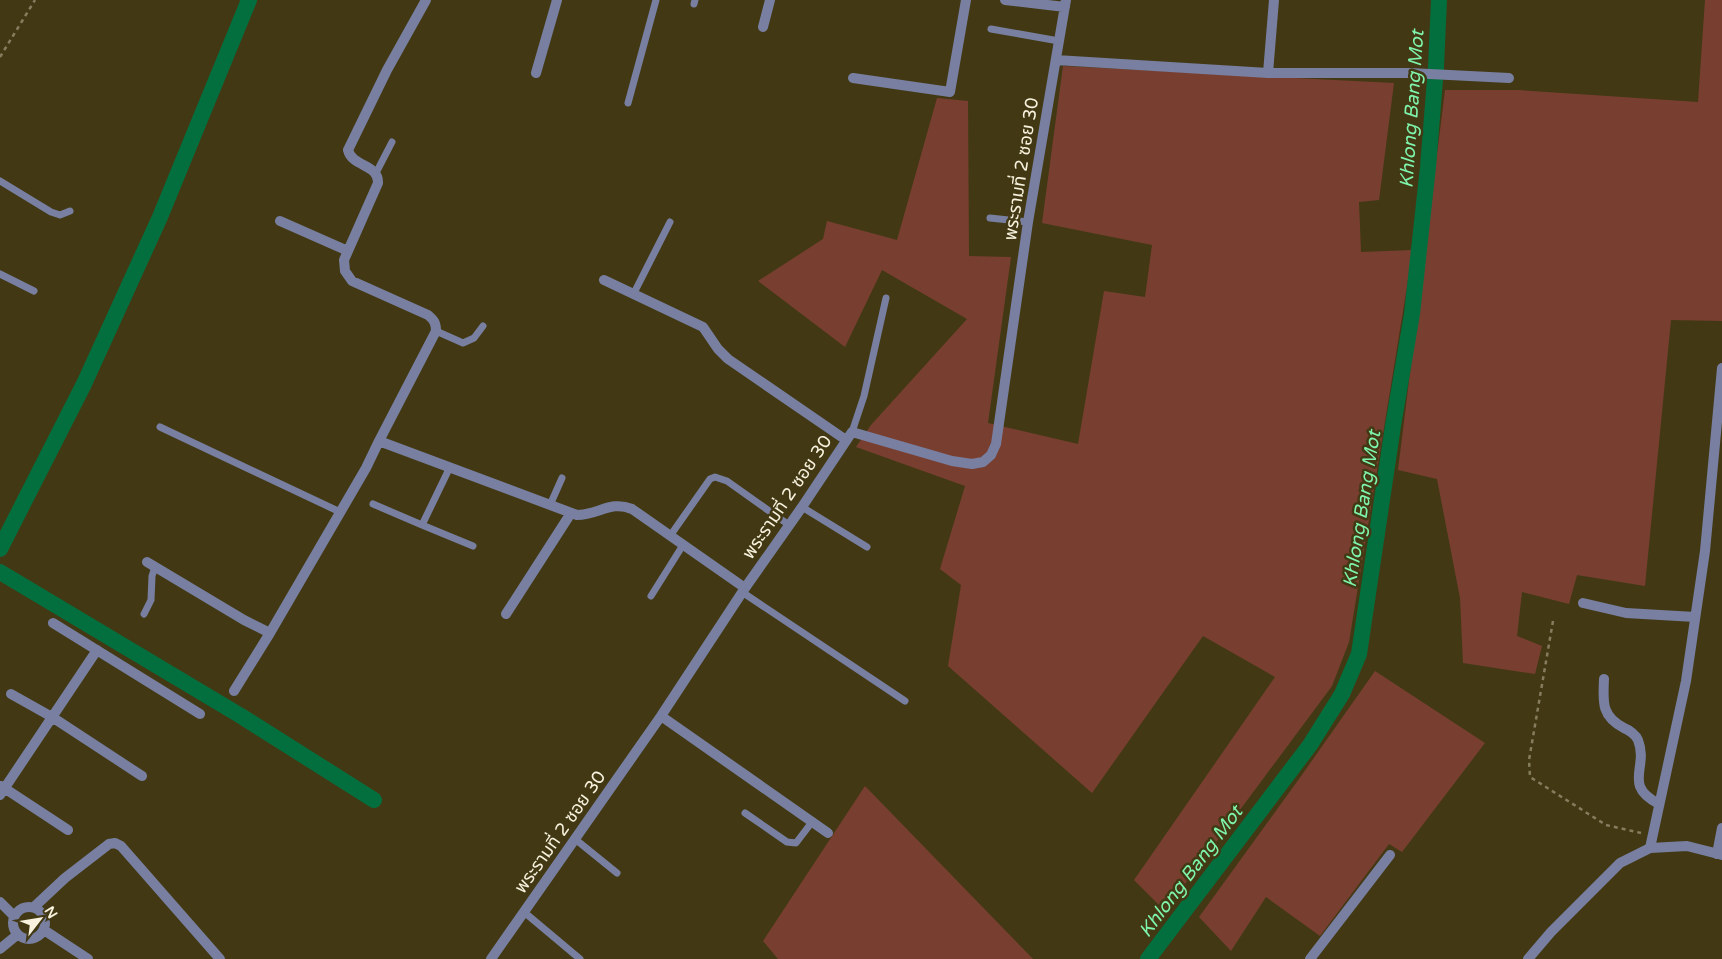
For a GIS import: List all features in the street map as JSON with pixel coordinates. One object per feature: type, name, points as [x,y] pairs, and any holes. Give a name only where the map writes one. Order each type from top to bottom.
[{"type":"street","points":[[234,691],[366,468],[436,331],[434,320],[428,316],[352,281],[345,271],[344,260],[378,183],[376,173],[352,159],[348,150],[387,70],[426,0]]},
{"type":"street","points":[[536,73],[557,0]]},
{"type":"street","points":[[763,26],[770,0]]},
{"type":"street","points":[[853,78],[950,92],[966,0]]},
{"type":"street","points":[[1005,0],[1065,4]]},
{"type":"street","points":[[1268,73],[1274,0]]},
{"type":"street","name":"พระรามที่ 2 ซอย 30","points":[[491,959],[661,716],[849,436],[952,461],[972,464],[983,462],[991,456],[996,444],[1028,222],[1065,4]]},
{"type":"street","points":[[1056,60],[1268,73],[1419,74],[1509,78]]},
{"type":"street","points":[[280,221],[348,251]]},
{"type":"street","points":[[604,280],[703,327],[718,349],[728,358],[849,436]]},
{"type":"street","points":[[1650,848],[1686,680],[1705,551],[1722,368]]},
{"type":"street","points":[[379,441],[577,515],[588,515],[613,506],[622,505],[632,509],[744,590]]},
{"type":"street","points":[[506,614],[572,513]]},
{"type":"street","points":[[151,565],[244,620],[270,633]]},
{"type":"street","points":[[1583,604],[1626,614],[1695,617]]},
{"type":"street","points":[[53,623],[200,714]]},
{"type":"street","points":[[68,830],[2,790],[97,650]]},
{"type":"street","points":[[1604,679],[1603,699],[1605,712],[1614,723],[1638,738],[1640,749],[1638,782],[1642,792],[1649,799],[1659,804]]},
{"type":"street","points":[[11,694],[52,717],[142,776]]},
{"type":"street","points":[[661,716],[828,833]]},
{"type":"street","points":[[1528,959],[1551,932],[1620,864],[1650,848],[1687,846],[1720,854],[1722,828]]},
{"type":"street","points":[[34,908],[65,878],[109,844],[116,842],[128,853],[220,959]]},
{"type":"street","points":[[1310,959],[1390,855]]},
{"type":"street","points":[[0,902],[14,916]]},
{"type":"street","points":[[22,908],[38,909],[43,914],[46,922],[44,930],[39,936],[32,939],[24,939],[17,935],[13,928],[14,916],[22,908]]},
{"type":"street","points":[[44,930],[88,959]]},
{"type":"street","points":[[0,949],[17,935]]},
{"type":"lane","points":[[628,103],[656,0]]},
{"type":"lane","points":[[991,29],[1059,41]]},
{"type":"lane","points":[[376,173],[392,142]]},
{"type":"lane","points":[[0,181],[51,212],[60,215],[70,211]]},
{"type":"lane","points":[[990,218],[1028,222]]},
{"type":"lane","points":[[634,293],[670,222]]},
{"type":"lane","points":[[0,274],[34,292]]},
{"type":"lane","points":[[849,436],[864,396],[886,298]]},
{"type":"lane","points":[[436,331],[463,343],[474,338],[483,326]]},
{"type":"lane","points":[[160,427],[340,512]]},
{"type":"lane","points":[[422,525],[450,467]]},
{"type":"lane","points":[[670,536],[710,479],[715,477],[727,481],[789,525]]},
{"type":"lane","points":[[550,505],[562,478]]},
{"type":"lane","points":[[373,504],[473,546]]},
{"type":"lane","points":[[802,507],[867,547]]},
{"type":"lane","points":[[652,596],[683,545]]},
{"type":"lane","points":[[144,614],[151,600],[151,565]]},
{"type":"lane","points":[[744,590],[905,701]]},
{"type":"lane","points":[[744,813],[786,842],[792,843],[796,843],[812,822]]},
{"type":"lane","points":[[575,839],[617,873]]},
{"type":"lane","points":[[524,912],[580,959]]},
{"type":"path","points":[[0,57],[35,0]]},
{"type":"path","points":[[1553,621],[1529,760],[1530,777],[1606,825],[1652,836]]},
{"type":"shaded area","points":[[1705,0],[1722,0],[1722,321],[1671,320],[1645,586],[1577,575],[1569,604],[1522,592],[1517,636],[1542,646],[1535,674],[1463,663],[1460,598],[1437,479],[1398,470],[1445,90],[1518,90],[1698,102]]},
{"type":"shaded area","points":[[1063,66],[1394,83],[1379,200],[1359,202],[1361,252],[1413,250],[1349,642],[1332,686],[1165,911],[1134,880],[1275,677],[1203,636],[1092,793],[948,666],[961,585],[940,569],[965,486],[856,447],[871,425],[967,319],[882,270],[845,347],[758,281],[823,239],[827,221],[897,240],[937,98],[968,101],[969,256],[1011,257],[988,423],[1078,444],[1104,291],[1145,297],[1152,245],[1042,223]]},
{"type":"shaded area","points":[[1375,671],[1485,743],[1402,852],[1389,844],[1320,936],[1266,897],[1231,951],[1199,917]]},
{"type":"shaded area","points":[[865,786],[1033,959],[778,959],[763,941]]},
{"type":"waterway","points":[[0,549],[84,384],[160,217],[249,0]]},
{"type":"waterway","name":"Khlong Bang Mot","points":[[1148,959],[1310,745],[1342,694],[1359,654],[1393,426],[1412,314],[1428,167],[1439,0]]},
{"type":"waterway","points":[[0,572],[241,716],[374,800]]}]
